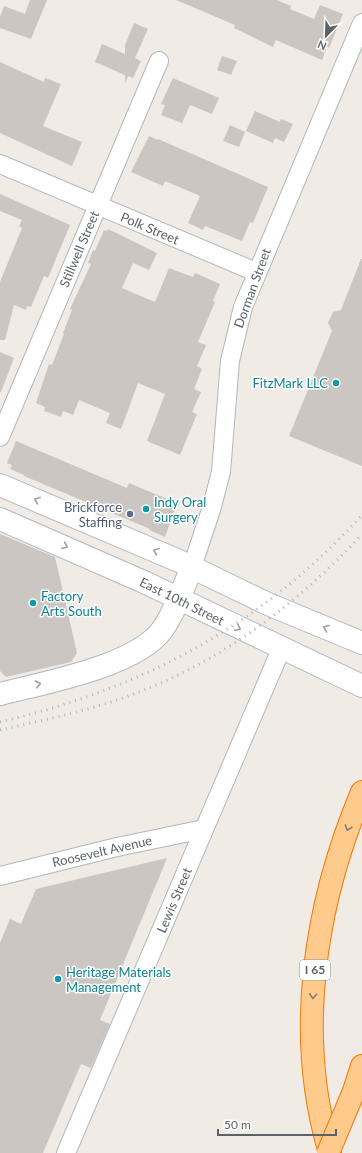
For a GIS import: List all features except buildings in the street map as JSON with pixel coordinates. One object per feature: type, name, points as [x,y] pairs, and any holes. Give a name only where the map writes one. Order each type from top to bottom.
[{"type":"highway","name":"I 65","points":[[329,1153],[316,1085],[312,1009],[316,962],[322,916],[334,869],[362,792]]},
{"type":"highway","points":[[329,1153],[354,1091],[362,1066]]},
{"type":"main road","points":[[0,485],[192,567],[268,604],[362,643]]},
{"type":"main road","name":"East 10th Street","points":[[0,519],[73,550],[178,598],[362,686]]},
{"type":"main road","points":[[0,694],[64,678],[129,656],[152,641],[162,630],[192,567]]},
{"type":"street","name":"Dorman Street","points":[[192,567],[211,510],[221,472],[233,343],[247,295],[362,23]]},
{"type":"street","name":"Stillwell Street","points":[[0,437],[159,61]]},
{"type":"street","name":"Polk Street","points":[[0,164],[256,272]]},
{"type":"street","name":"Lewis Street","points":[[66,1153],[282,648]]},
{"type":"street","name":"Roosevelt Avenue","points":[[0,876],[117,847],[204,829]]},
{"type":"railway","points":[[0,722],[53,708],[103,691],[151,671],[198,647],[241,620],[284,589],[324,554],[362,515]]},
{"type":"railway","points":[[0,730],[68,714],[118,700],[198,665],[257,628],[285,606],[338,559],[362,534]]},
{"type":"place","name":"FitzMark LLC","points":[[336,383]]},
{"type":"place","name":"Indy Oral Surgery","points":[[146,509]]},
{"type":"place","name":"Brickforce Staffing","points":[[130,514]]},
{"type":"place","name":"Factory Arts South","points":[[33,603]]},
{"type":"place","name":"Heritage Materials Management","points":[[58,979]]}]
